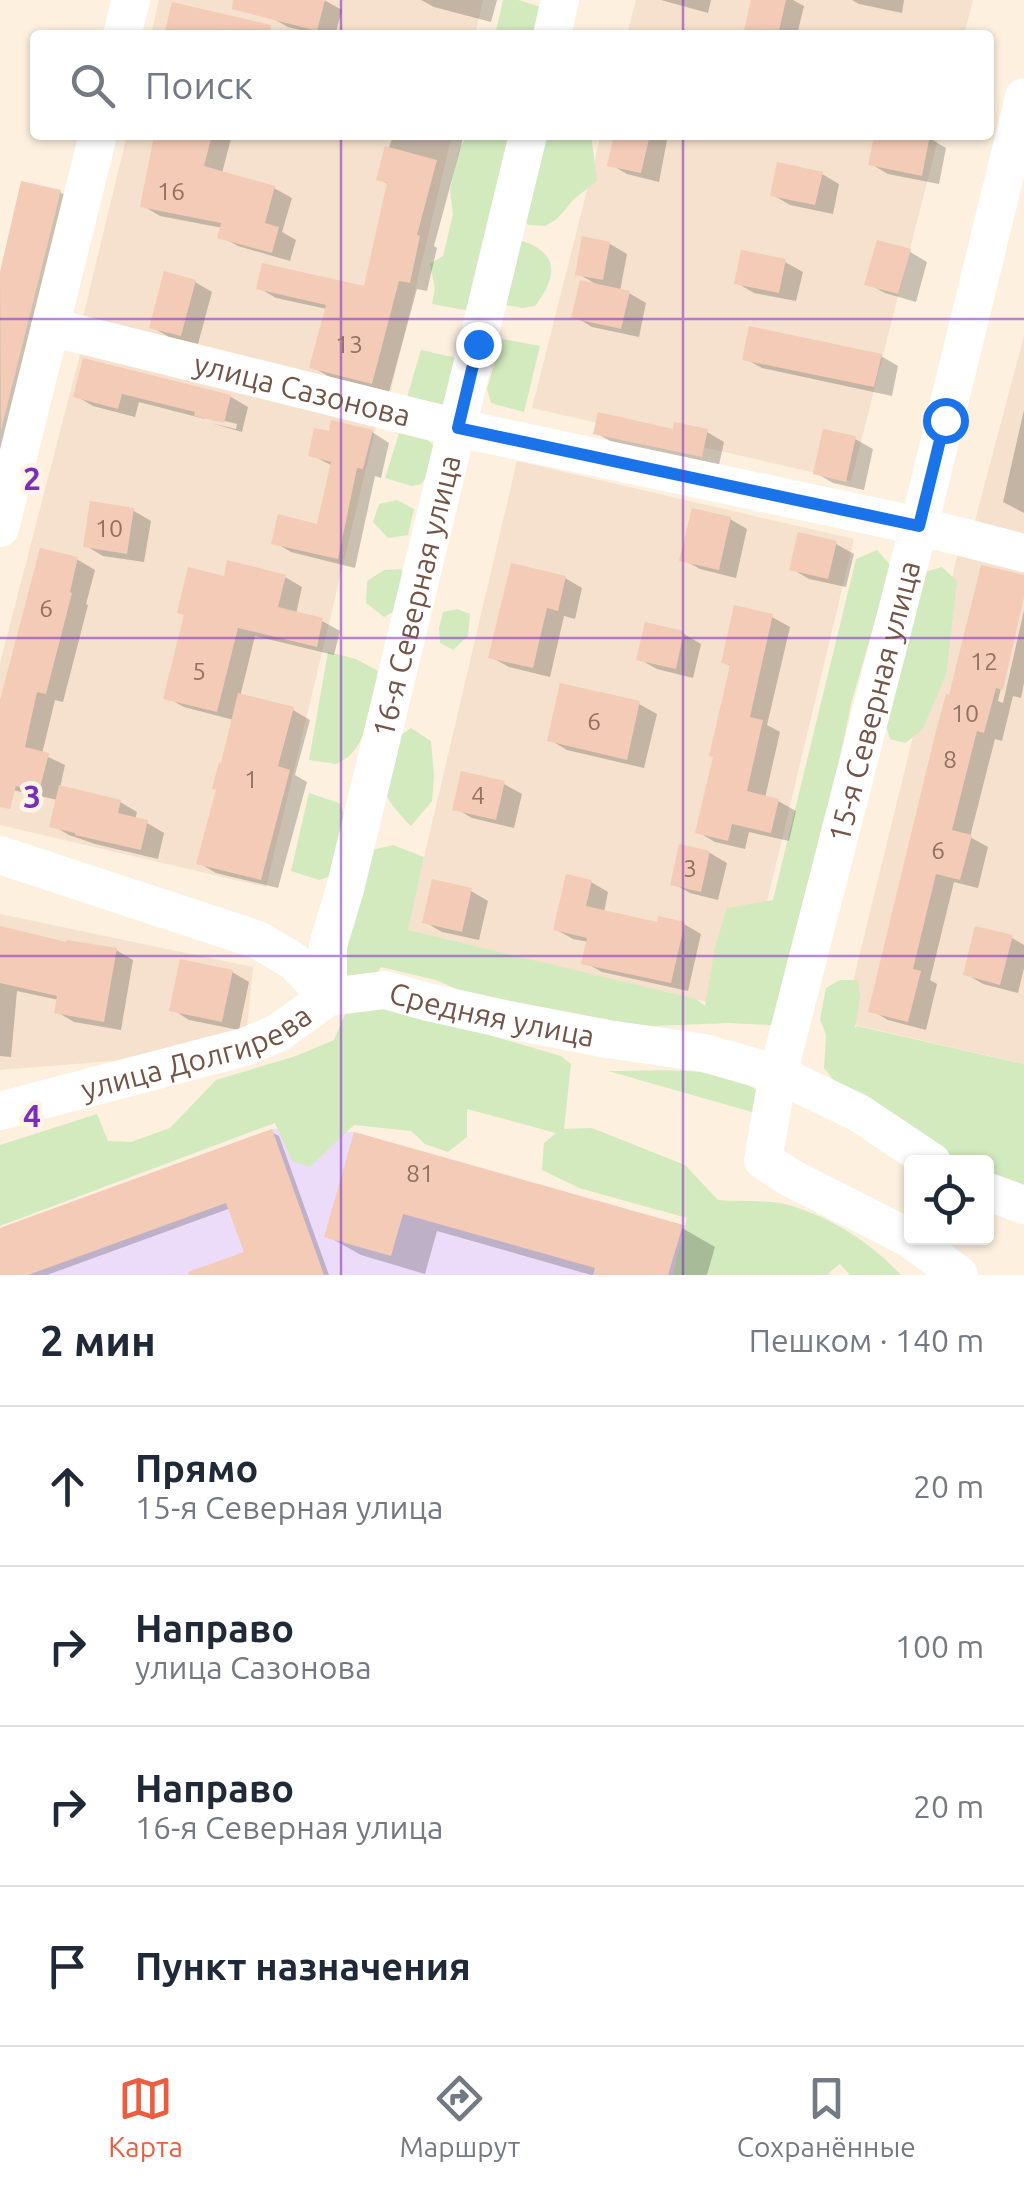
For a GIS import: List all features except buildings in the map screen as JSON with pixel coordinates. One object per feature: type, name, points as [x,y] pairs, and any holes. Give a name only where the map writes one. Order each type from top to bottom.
[{"type":"street","points":[[123,30],[131,0]]},
{"type":"street","points":[[553,30],[560,0]]},
{"type":"street","name":"15-я Северная улица","points":[[778,1074],[1024,97]]},
{"type":"street","points":[[0,528],[97,140]]},
{"type":"street","name":"16-я Северная улица","points":[[328,997],[328,945],[527,140]]},
{"type":"street","name":"улица Сазонова","points":[[50,328],[458,428],[919,526],[1024,553]]},
{"type":"street","points":[[0,855],[258,940],[295,962],[328,997]]},
{"type":"street","name":"Средняя улица","points":[[328,997],[386,990],[521,1022],[704,1053],[778,1074],[859,1113],[922,1155]]},
{"type":"street","name":"улица Долгирева","points":[[0,1111],[244,1047],[278,1033],[328,997]]},
{"type":"street","points":[[778,1074],[763,1160],[911,1239],[960,1275]]},
{"type":"street","points":[[994,1193],[1024,1205]]},
{"type":"shaded area","points":[[159,0],[483,0],[476,30],[152,30]]},
{"type":"shaded area","points":[[636,0],[973,0],[965,30],[628,30]]},
{"type":"shaded area","points":[[126,140],[451,140],[389,399],[82,321]]},
{"type":"shaded area","points":[[600,140],[938,140],[851,481],[532,408]]},
{"type":"shaded area","points":[[1024,336],[1024,540],[973,528]]},
{"type":"shaded area","points":[[83,343],[378,418],[266,887],[0,825],[0,663]]},
{"type":"shaded area","points":[[517,461],[854,539],[741,1010],[407,930]]},
{"type":"shaded area","points":[[959,549],[1024,564],[1024,1064],[843,1022]]},
{"type":"shaded area","points":[[0,914],[253,967],[247,1026],[150,1058],[0,1070]]},
{"type":"shaded area","points":[[272,1129],[354,1132],[683,1225],[807,1252],[831,1275],[0,1275],[0,1228]]},
{"type":"green space","points":[[503,0],[548,9],[543,30],[496,30]]},
{"type":"green space","points":[[464,140],[517,140],[476,312],[432,304],[435,288],[430,264],[443,256],[453,214],[450,190]]},
{"type":"green space","points":[[539,140],[592,140],[597,181],[545,226],[528,225],[521,215]]},
{"type":"green space","points":[[519,240],[542,251],[551,266],[543,295],[535,306],[522,308],[501,304]]},
{"type":"green space","points":[[502,339],[540,346],[524,412],[491,403],[487,389]]},
{"type":"green space","points":[[421,350],[462,359],[445,414],[405,404]]},
{"type":"green space","points":[[401,427],[424,437],[443,453],[421,484],[412,486],[385,478]]},
{"type":"green space","points":[[397,500],[414,509],[408,535],[388,538],[373,522],[379,504]]},
{"type":"green space","points":[[877,550],[891,566],[851,704],[788,1016],[770,1025],[619,1023],[473,996],[436,980],[381,967],[374,979],[348,979],[338,968],[364,852],[393,845],[424,857],[408,930],[696,999],[705,1006],[715,947],[727,908],[773,900],[856,559]]},
{"type":"green space","points":[[942,567],[957,581],[946,675],[922,730],[905,743],[890,739],[884,719],[921,573]]},
{"type":"green space","points":[[401,569],[409,585],[396,610],[384,617],[366,603],[367,581],[384,570]]},
{"type":"green space","points":[[457,609],[470,614],[468,636],[453,650],[440,643],[439,628],[443,612]]},
{"type":"green space","points":[[328,652],[356,659],[378,671],[361,739],[350,755],[336,764],[309,760]]},
{"type":"green space","points":[[411,728],[431,741],[434,776],[432,801],[411,826],[388,798],[383,771],[387,745]]},
{"type":"green space","points":[[309,793],[339,803],[346,819],[334,875],[319,880],[291,871]]},
{"type":"green space","points":[[840,980],[858,980],[860,997],[855,1028],[1024,1064],[1024,1197],[994,1183],[994,1155],[939,1155],[838,1086],[824,1068],[826,1035],[820,1019],[826,988]]},
{"type":"green space","points":[[379,1004],[435,1023],[464,1021],[489,1035],[561,1056],[571,1064],[564,1129],[592,1128],[685,1165],[718,1200],[781,1203],[805,1210],[863,1242],[901,1275],[850,1275],[840,1264],[826,1275],[673,1275],[687,1218],[579,1188],[542,1170],[544,1143],[556,1133],[467,1109],[467,1137],[448,1152],[425,1144],[411,1131],[354,1125],[310,1167],[292,1161],[275,1123],[0,1226],[0,1145],[97,1114],[108,1141],[131,1142],[170,1128],[216,1080],[334,1040],[348,1007]]},
{"type":"green space","points":[[608,1071],[685,1071],[722,1076],[757,1090],[757,1110],[752,1112]]},
{"type":"route","points":[[478,344],[458,428],[919,526],[945,420]]}]
